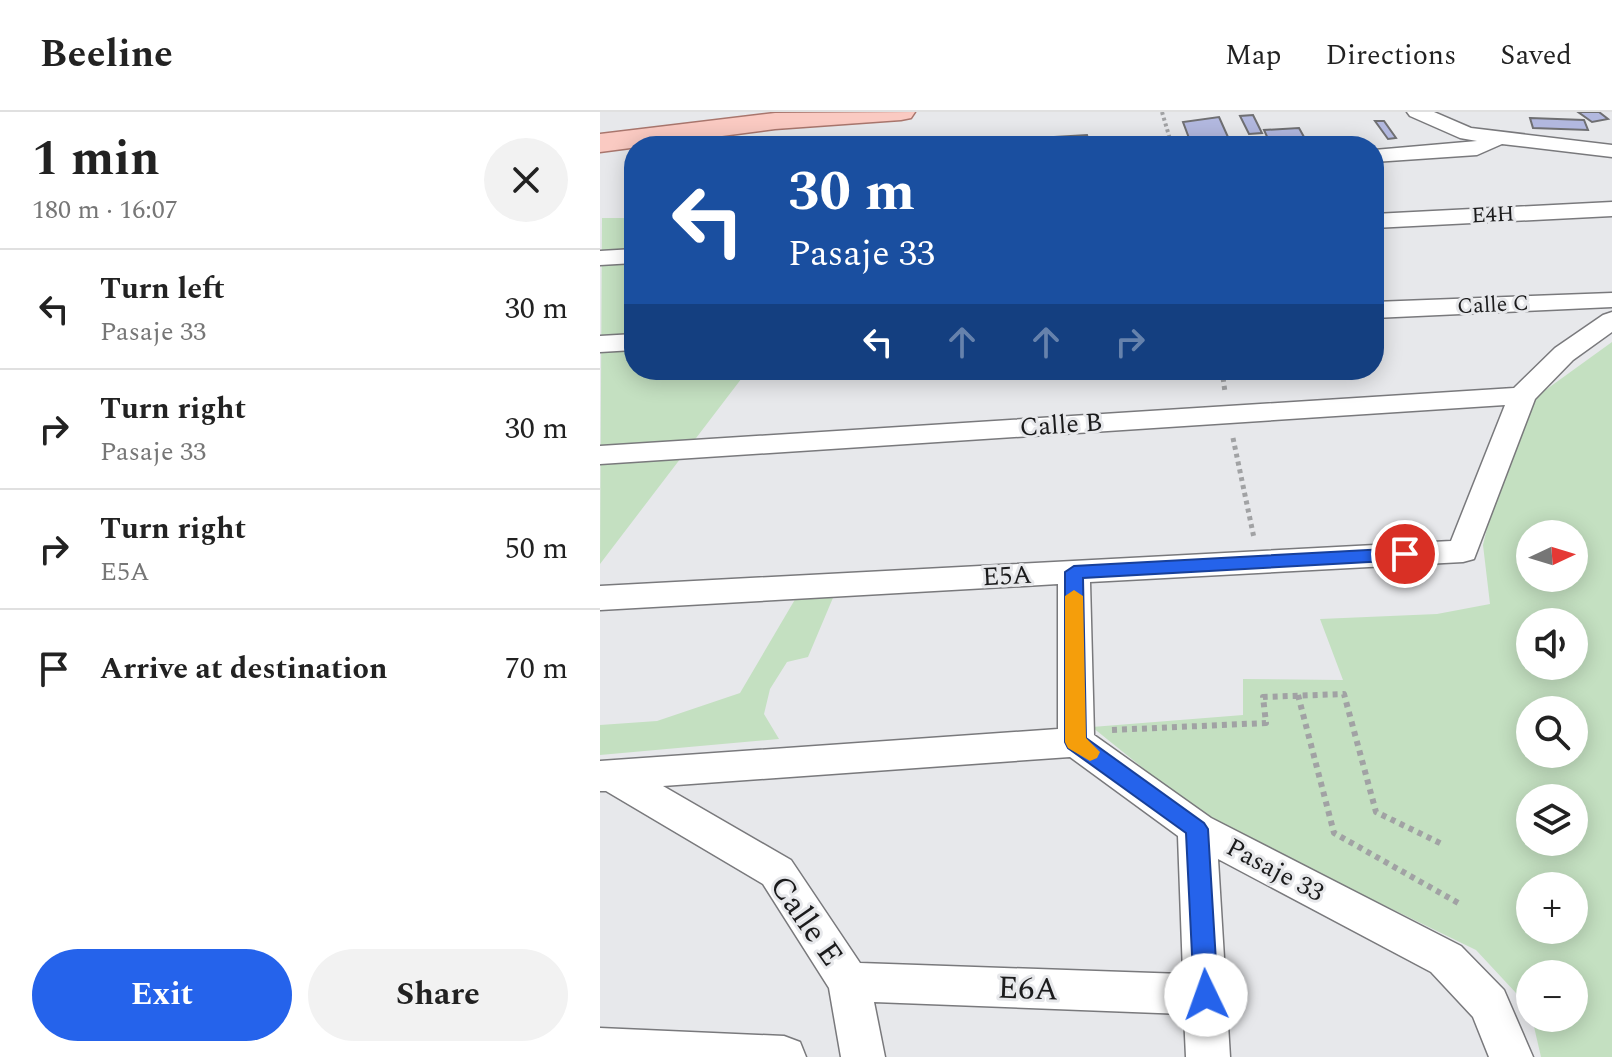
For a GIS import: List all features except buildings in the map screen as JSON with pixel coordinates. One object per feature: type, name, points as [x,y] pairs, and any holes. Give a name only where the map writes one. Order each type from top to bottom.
[{"type":"main road","points":[[600,130],[738,112]]},
{"type":"main road","points":[[654,136],[747,124],[901,112]]},
{"type":"main road","points":[[600,143],[624,140]]},
{"type":"street","points":[[1417,112],[1467,134],[1612,151]]},
{"type":"street","points":[[1451,112],[1467,134]]},
{"type":"street","points":[[1384,155],[1477,149],[1500,139]]},
{"type":"street","name":"E4H","points":[[1384,220],[1612,209]]},
{"type":"street","points":[[600,258],[624,257]]},
{"type":"street","name":"Calle C","points":[[1384,310],[1612,300]]},
{"type":"street","points":[[1522,396],[1564,354],[1612,320]]},
{"type":"street","points":[[600,344],[624,343]]},
{"type":"street","name":"Calle B","points":[[600,455],[1522,396]]},
{"type":"street","name":"E5A","points":[[600,598],[1463,551],[1522,396]]},
{"type":"street","points":[[606,776],[1076,737],[1074,572]]},
{"type":"street","name":"Pasaje 33","points":[[1076,737],[1197,829],[1446,959],[1489,1004],[1511,1057]]},
{"type":"street","name":"Calle E","points":[[606,776],[777,872],[849,982],[863,1057]]},
{"type":"street","points":[[1197,829],[1208,1057]]},
{"type":"street","name":"E6A","points":[[849,982],[1206,995]]},
{"type":"street","points":[[600,1049],[784,1057]]},
{"type":"path","points":[[1162,112],[1169,136]]},
{"type":"path","points":[[1223,380],[1259,562]]},
{"type":"path","points":[[1076,737],[1266,723],[1263,697],[1344,694],[1376,812],[1442,844]]},
{"type":"path","points":[[1298,695],[1334,833],[1460,904]]},
{"type":"green space","points":[[602,218],[624,218],[624,380],[740,380],[600,564]]},
{"type":"green space","points":[[1612,342],[1612,1057],[1541,1057],[1535,1032],[1588,1032],[1588,960],[1516,960],[1516,993],[1476,950],[1205,818],[1092,727],[1243,715],[1243,679],[1343,680],[1320,619],[1437,614],[1490,604],[1483,545],[1515,412]]},
{"type":"green space","points":[[835,593],[808,657],[787,662],[770,689],[764,714],[779,739],[600,755],[600,725],[657,721],[740,693],[797,596]]},
{"type":"slow traffic","points":[[1074,596],[1076,742],[1090,752]]},
{"type":"route","points":[[1206,995],[1197,829],[1076,742],[1074,572],[1405,554]]}]
